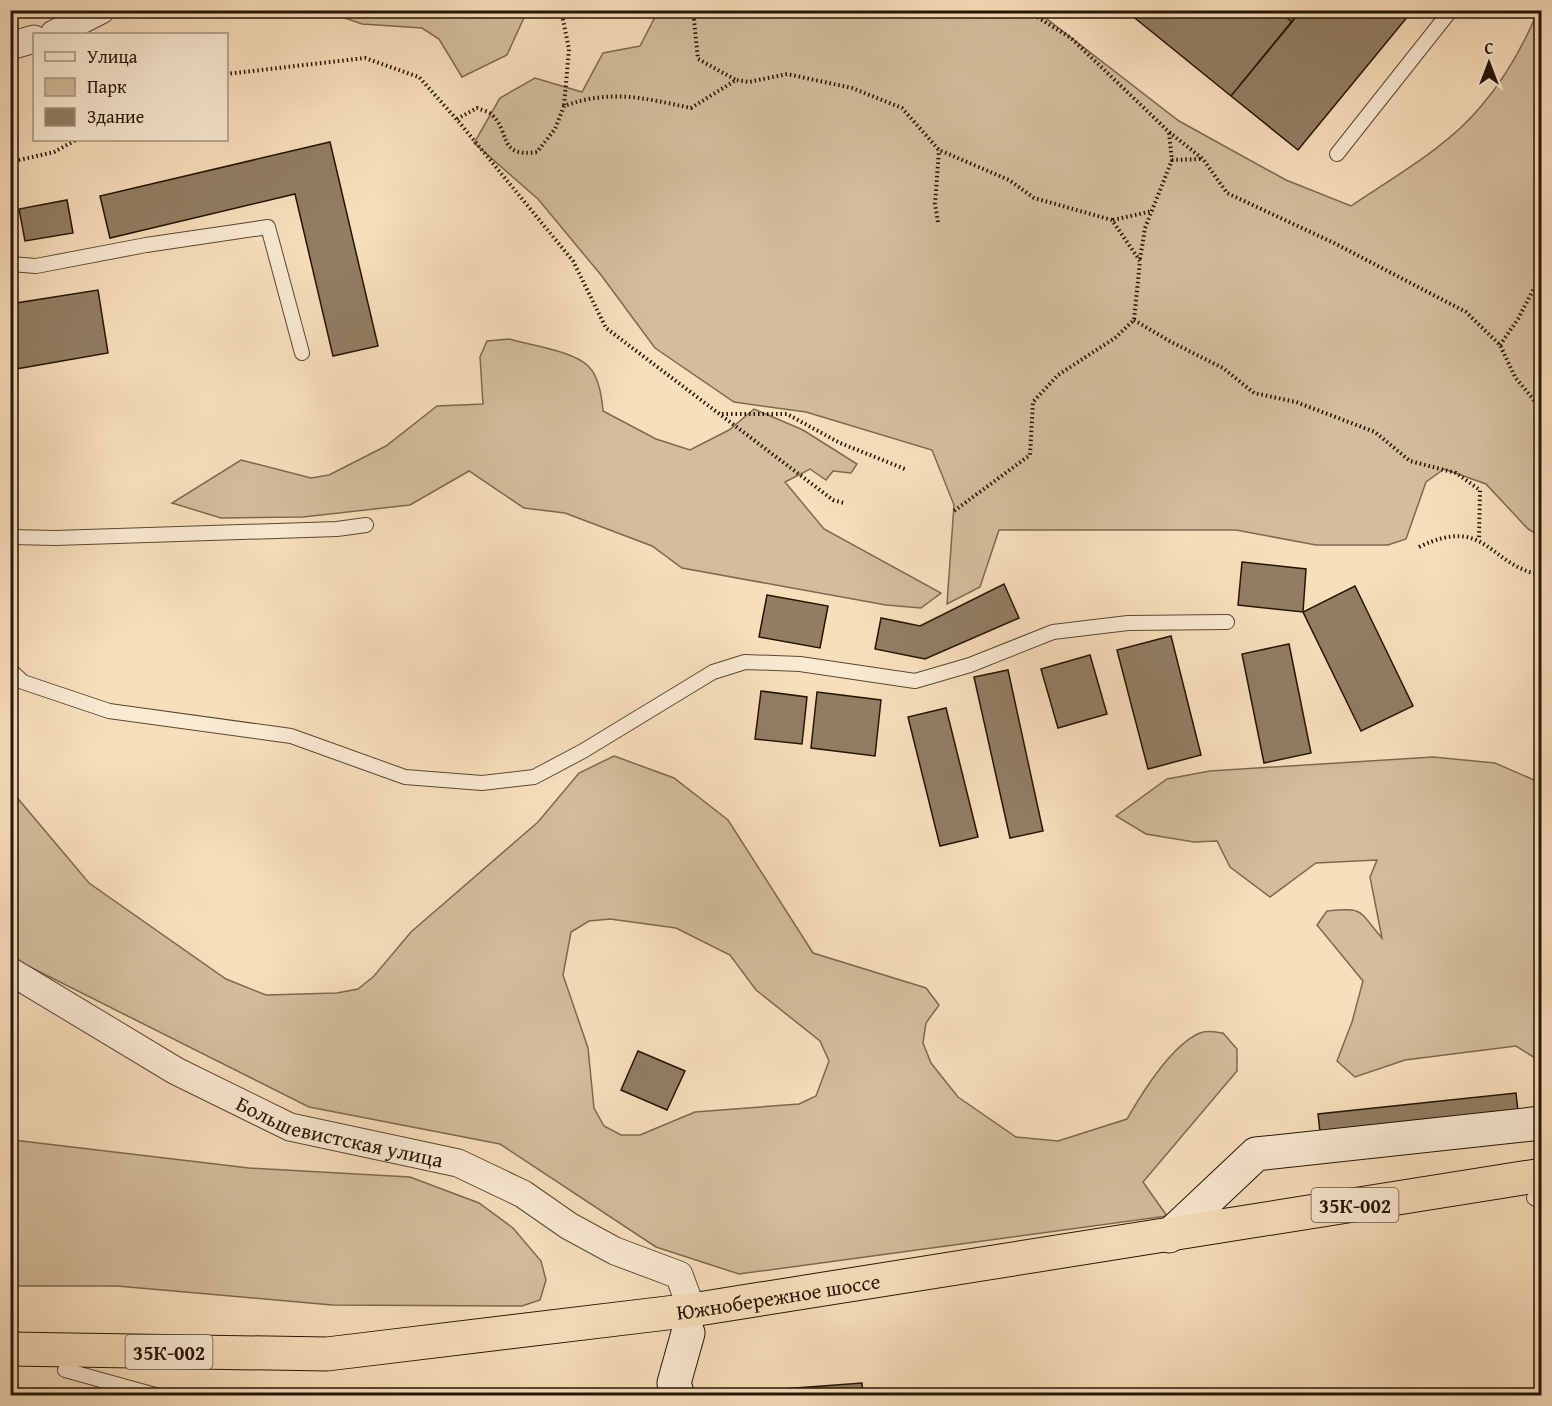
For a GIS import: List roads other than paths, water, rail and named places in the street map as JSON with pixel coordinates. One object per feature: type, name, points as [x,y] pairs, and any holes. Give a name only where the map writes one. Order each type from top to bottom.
[{"type":"highway","name":"Южнобережное шоссе","points":[[10,1349],[327,1354],[690,1321],[1169,1236],[1540,1193]]},
{"type":"highway","name":"Южнобережное шоссе","points":[[10,1369],[296,1373],[690,1321],[1540,1193]]},
{"type":"street","points":[[56,33],[101,10]]},
{"type":"street","points":[[10,45],[33,39]]},
{"type":"street","name":"Большевистская улица","points":[[10,971],[176,1071],[290,1127],[458,1163],[524,1194],[569,1226],[615,1251],[678,1275],[690,1321]]},
{"type":"street","points":[[1169,1236],[1256,1154],[1542,1124]]},
{"type":"street","points":[[678,1395],[674,1383],[690,1321]]},
{"type":"lane","points":[[1337,154],[1451,10]]},
{"type":"lane","points":[[10,264],[36,266],[146,245],[268,227],[302,353]]},
{"type":"lane","points":[[10,537],[55,538],[337,530],[366,525]]},
{"type":"lane","points":[[10,670],[23,682],[109,711],[291,736],[405,777],[482,783],[534,777],[583,751],[713,672],[745,662],[800,664],[915,681],[970,665],[1053,632],[1128,623],[1227,621]]},
{"type":"lane","points":[[66,1370],[159,1395]]}]
